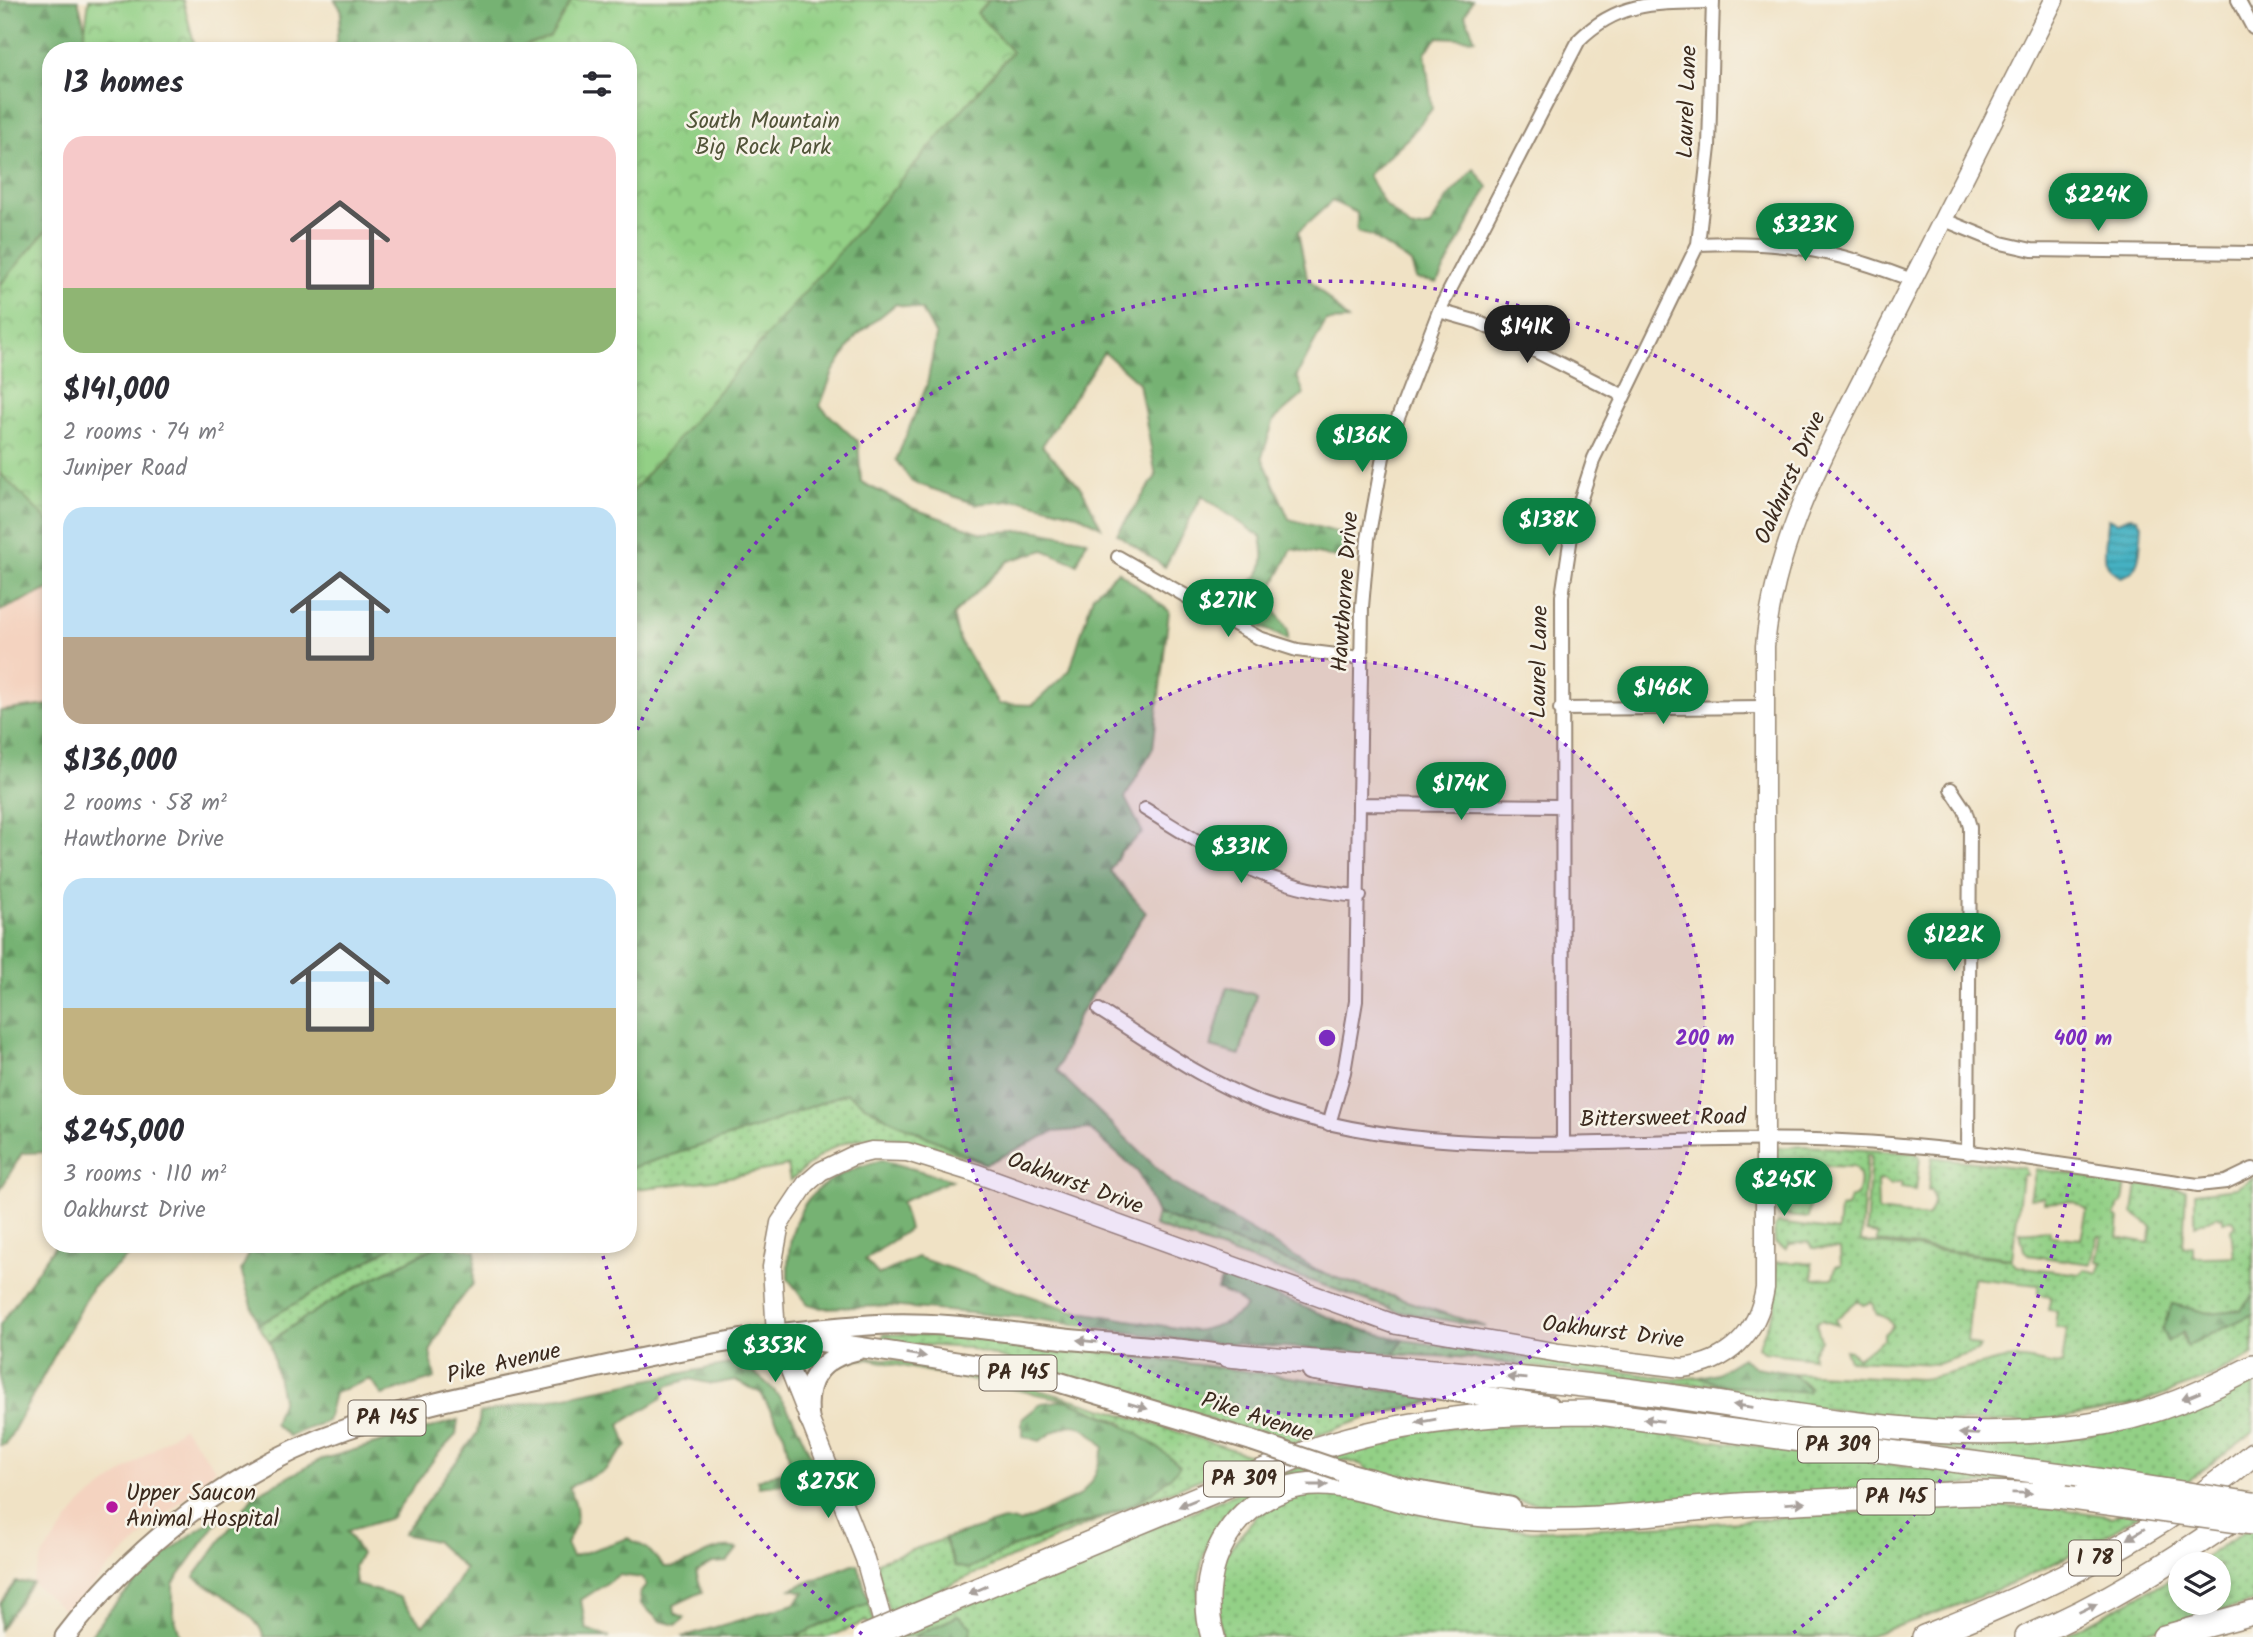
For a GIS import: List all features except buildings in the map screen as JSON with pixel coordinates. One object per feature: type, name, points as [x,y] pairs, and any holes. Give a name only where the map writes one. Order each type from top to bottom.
[{"type":"highway","points":[[1228,1355],[1520,1378],[1885,1427],[1972,1434],[2056,1430],[2130,1417],[2185,1399],[2253,1367]]},
{"type":"highway","name":"PA 309","points":[[864,1637],[1340,1441],[1454,1417],[1528,1412],[1592,1412],[2085,1479],[2253,1505]]},
{"type":"highway","name":"I 78","points":[[1924,1637],[1984,1614],[2080,1567],[2185,1504],[2253,1454]]},
{"type":"highway","points":[[1213,1637],[1207,1596],[1215,1558],[1237,1521],[1251,1508],[1283,1490],[1320,1483],[1475,1515],[1519,1519],[1627,1517],[1727,1506]]},
{"type":"highway","name":"PA 145","points":[[1727,1506],[1978,1492],[2065,1497],[2253,1523]]},
{"type":"highway","name":"I 78","points":[[2026,1637],[2106,1600],[2173,1562],[2253,1505]]},
{"type":"highway","points":[[2164,1637],[2253,1613]]},
{"type":"main road","name":"Pike Avenue","points":[[65,1637],[110,1583],[169,1528],[236,1481],[310,1443],[348,1428],[462,1398],[668,1352],[869,1324],[937,1324],[1228,1355]]},
{"type":"main road","name":"Pike Avenue","points":[[776,1335],[1052,1380],[1253,1441],[1341,1471],[1407,1489],[1496,1506],[1543,1510],[1727,1506]]},
{"type":"main road","points":[[809,1418],[808,1392],[816,1371],[834,1357],[867,1348]]},
{"type":"main road","name":"PA 145","points":[[1228,1355],[1349,1377],[1592,1412]]},
{"type":"street","name":"Oakhurst Drive","points":[[887,1637],[864,1556],[776,1335],[772,1266],[774,1243],[793,1199],[806,1184],[834,1163],[852,1156],[891,1150],[907,1152],[975,1173],[1335,1306],[1397,1325],[1559,1353],[1665,1366],[1697,1366],[1719,1358],[1738,1345],[1750,1332],[1763,1303],[1765,707],[1768,619],[1785,543],[1823,458],[2054,0]]},
{"type":"street","points":[[2238,0],[2253,28]]},
{"type":"street","name":"Laurel Lane","points":[[1563,1143],[1560,709],[1562,596],[1566,557],[1583,490],[1622,394],[1698,244],[1709,147],[1713,1]]},
{"type":"street","name":"Hawthorne Drive","points":[[1329,1124],[1344,1072],[1356,1000],[1360,896],[1360,658],[1368,539],[1380,469],[1395,422],[1439,311],[1579,40],[1603,18],[1630,6],[1713,1]]},
{"type":"street","points":[[1942,219],[2001,243],[2032,250],[2253,253]]},
{"type":"street","points":[[1698,244],[1772,243],[1806,247],[1840,254],[1912,280]]},
{"type":"street","points":[[1439,311],[1478,322],[1622,394]]},
{"type":"street","points":[[1118,558],[1259,638],[1297,650],[1360,658]]},
{"type":"street","points":[[1560,709],[1765,707]]},
{"type":"street","points":[[1951,789],[1965,810],[1969,827],[1968,1153]]},
{"type":"street","points":[[1361,804],[1560,806]]},
{"type":"street","points":[[1146,809],[1251,872],[1308,890],[1360,896]]},
{"type":"street","name":"Bittersweet Road","points":[[1099,1010],[1192,1070],[1270,1106],[1329,1124],[1413,1138],[1563,1143],[1764,1139],[1855,1141],[1968,1153],[2198,1185],[2226,1182],[2253,1169]]},
{"type":"shaded area","points":[[42,592],[42,707],[0,711],[0,611]]},
{"type":"shaded area","points":[[183,1427],[216,1469],[108,1568],[69,1614],[32,1583],[44,1553],[81,1504]]},
{"type":"green space","points":[[0,0],[78,0],[89,42],[42,42],[42,592],[0,611]]},
{"type":"green space","points":[[89,0],[183,0],[194,42],[83,42]]},
{"type":"green space","points":[[335,0],[1472,0],[1465,15],[1475,39],[1438,37],[1425,52],[1432,109],[1410,136],[1368,175],[1384,204],[1412,229],[1430,226],[1448,197],[1474,169],[1488,187],[1437,283],[1416,279],[1411,263],[1371,236],[1357,232],[1357,213],[1332,201],[1298,232],[1307,277],[1348,320],[1326,321],[1297,376],[1304,394],[1274,420],[1262,457],[1289,519],[1347,535],[1346,560],[1292,549],[1267,598],[1288,630],[1288,640],[1209,601],[1219,587],[1243,584],[1257,576],[1263,561],[1263,550],[1261,537],[1202,496],[1165,567],[1117,534],[1156,476],[1139,383],[1104,352],[1042,446],[1082,489],[1101,527],[1077,514],[1021,500],[976,504],[912,482],[896,460],[927,385],[936,336],[922,310],[896,304],[856,336],[833,372],[820,406],[858,442],[861,482],[912,508],[982,533],[1032,530],[1087,540],[1077,564],[1044,550],[1008,561],[953,615],[959,640],[999,704],[1033,705],[1070,670],[1093,595],[1118,571],[1169,611],[1153,748],[1125,798],[1143,833],[1121,851],[1110,871],[1146,912],[1077,1018],[1057,1071],[1172,1183],[1324,1274],[1157,1214],[1138,1172],[1089,1129],[1053,1132],[986,1164],[881,1115],[846,1093],[753,1129],[637,1166],[637,42],[336,42],[342,11]]},
{"type":"green space","name":"South Mountain Big Rock Park","points":[[572,0],[989,0],[977,13],[1012,52],[637,486],[637,42],[535,42],[550,37]]},
{"type":"green space","points":[[42,236],[42,515],[0,473],[0,285]]},
{"type":"green space","points":[[42,706],[42,1152],[22,1153],[0,1190],[0,711]]},
{"type":"green space","points":[[1227,987],[1256,995],[1240,1055],[1211,1047]]},
{"type":"green space","points":[[846,1093],[881,1115],[986,1164],[905,1139],[864,1138],[844,1143],[824,1153],[790,1181],[787,1166],[713,1180],[637,1189],[637,1166],[753,1129]]},
{"type":"green space","points":[[1803,1146],[1916,1153],[1920,1157],[1916,1190],[1901,1188],[1902,1182],[1890,1185],[1883,1180],[1877,1181],[1878,1211],[1927,1217],[1933,1199],[1931,1189],[1928,1190],[1932,1157],[2024,1168],[2027,1175],[2022,1175],[2012,1258],[1877,1242],[1877,1234],[1866,1232],[1871,1155],[1867,1155],[1861,1242],[2011,1259],[2016,1266],[2079,1274],[2085,1269],[2098,1273],[2102,1263],[2096,1262],[2101,1236],[2097,1236],[2091,1264],[2028,1255],[2024,1250],[2020,1232],[2050,1231],[2050,1236],[2081,1239],[2087,1210],[2072,1201],[2044,1203],[2044,1197],[2030,1198],[2036,1169],[2126,1181],[2123,1203],[2119,1205],[2115,1216],[2119,1219],[2117,1237],[2149,1243],[2152,1227],[2133,1213],[2137,1184],[2186,1190],[2183,1247],[2193,1246],[2193,1257],[2234,1256],[2231,1230],[2236,1225],[2233,1220],[2223,1221],[2223,1217],[2216,1216],[2195,1226],[2195,1193],[2236,1188],[2253,1178],[2253,1295],[2241,1310],[2208,1313],[2172,1304],[2186,1346],[2253,1314],[2253,1355],[2208,1378],[2137,1404],[2040,1422],[1927,1422],[1725,1395],[1722,1385],[1659,1383],[1458,1357],[1394,1354],[1403,1340],[1673,1379],[1700,1377],[1723,1385],[1809,1387],[1791,1373],[1919,1379],[2007,1359],[2062,1365],[2067,1329],[2055,1327],[2057,1311],[2048,1310],[2051,1296],[2038,1294],[2038,1285],[1973,1278],[1967,1342],[1980,1347],[1977,1351],[1937,1364],[1849,1360],[1845,1350],[1857,1358],[1884,1339],[1884,1334],[1893,1326],[1888,1319],[1876,1313],[1871,1302],[1863,1305],[1858,1300],[1835,1320],[1838,1325],[1820,1320],[1816,1323],[1821,1340],[1812,1353],[1813,1358],[1763,1352],[1758,1347],[1775,1307],[1776,1262],[1812,1263],[1813,1279],[1833,1278],[1836,1266],[1841,1266],[1840,1249],[1813,1248],[1808,1242],[1790,1244],[1786,1249],[1775,1243],[1774,1227],[1778,1223],[1838,1231],[1840,1208],[1847,1207],[1850,1198],[1857,1195],[1859,1187],[1859,1177],[1854,1167],[1807,1165],[1806,1185],[1812,1185],[1808,1218],[1779,1215],[1773,1211],[1773,1154],[1776,1148]]},
{"type":"green space","points":[[882,1160],[952,1180],[901,1202],[909,1229],[865,1260],[879,1275],[917,1257],[1074,1311],[1195,1331],[1223,1323],[1246,1307],[1235,1297],[1217,1290],[1224,1275],[1356,1328],[1403,1340],[1394,1354],[1189,1341],[1028,1318],[888,1306],[822,1308],[808,1304],[788,1279],[792,1232],[799,1214],[808,1199],[821,1187],[838,1176]]},
{"type":"green space","points":[[1157,1214],[1324,1274],[1486,1327],[1400,1312],[1154,1226]]},
{"type":"green space","points":[[50,1253],[132,1253],[92,1287],[6,1444],[0,1445],[0,1325]]},
{"type":"green space","points":[[250,1253],[382,1253],[258,1325],[241,1270]]},
{"type":"green space","points":[[382,1253],[424,1253],[332,1301],[270,1342],[258,1325]]},
{"type":"green space","points":[[424,1253],[476,1253],[473,1284],[450,1312],[430,1352],[435,1378],[382,1395],[370,1379],[334,1393],[327,1421],[289,1436],[274,1424],[282,1399],[270,1342],[332,1301]]},
{"type":"green space","points":[[2253,1295],[2253,1314],[2186,1346],[2184,1332],[2167,1342],[2162,1330],[2172,1304],[2208,1313],[2241,1310]]},
{"type":"green space","points":[[884,1334],[991,1337],[1445,1398],[1366,1418],[1294,1444],[968,1348],[881,1342]]},
{"type":"green space","points":[[853,1357],[906,1362],[1018,1385],[1098,1407],[1256,1457],[1093,1522],[897,1608],[904,1635],[920,1628],[919,1625],[1339,1451],[1432,1428],[1577,1423],[2013,1480],[2003,1483],[1554,1505],[1447,1492],[1367,1470],[1363,1465],[1344,1460],[1253,1502],[1228,1517],[1217,1528],[1203,1556],[1200,1573],[1198,1607],[1203,1637],[969,1637],[972,1627],[958,1616],[913,1637],[896,1637],[876,1565],[879,1561],[944,1539],[955,1566],[1091,1521],[1124,1423],[1066,1400],[868,1359],[847,1362],[833,1369],[816,1401],[826,1372]]},
{"type":"green space","points":[[1742,1358],[1755,1367],[1791,1373],[1809,1388],[1808,1392],[1723,1385],[1700,1377],[1717,1373]]},
{"type":"green space","points":[[734,1363],[751,1371],[777,1394],[795,1423],[818,1472],[783,1484],[759,1487],[757,1480],[782,1472],[790,1462],[784,1434],[761,1393],[735,1380],[713,1384],[690,1379],[667,1386],[662,1398],[620,1424],[627,1446],[604,1471],[569,1487],[576,1509],[574,1529],[566,1544],[572,1557],[628,1538],[648,1549],[664,1567],[684,1564],[717,1549],[737,1549],[727,1562],[712,1563],[696,1572],[702,1592],[674,1605],[675,1613],[685,1618],[676,1625],[660,1621],[641,1604],[640,1593],[646,1586],[643,1578],[619,1575],[581,1600],[586,1629],[610,1637],[264,1637],[260,1628],[244,1611],[194,1577],[254,1495],[320,1460],[458,1420],[456,1435],[437,1455],[391,1518],[347,1531],[361,1554],[354,1566],[356,1585],[399,1597],[423,1625],[445,1601],[465,1569],[435,1541],[403,1534],[477,1433],[480,1413]]},
{"type":"green space","points":[[2253,1377],[2253,1432],[2148,1509],[2081,1549],[2029,1575],[1948,1609],[1864,1637],[1222,1637],[1215,1597],[1225,1555],[1257,1515],[1292,1498],[1309,1494],[1338,1494],[1460,1522],[1532,1531],[1697,1524],[1961,1505],[2063,1509],[2113,1517],[2147,1496],[1916,1442],[2001,1445],[2089,1435]]},
{"type":"green space","points":[[1066,1400],[1126,1427],[1180,1466],[1152,1493],[1136,1503],[1027,1541],[968,1569],[955,1566],[944,1539],[1004,1520],[1020,1523],[1081,1495],[1095,1475],[1104,1448],[1089,1431],[1074,1425],[1059,1429],[1040,1441],[1022,1436],[1022,1419],[1042,1403]]},
{"type":"green space","points":[[224,1513],[173,1584],[173,1614],[181,1637],[89,1637],[117,1602],[150,1568]]},
{"type":"green space","points":[[2253,1525],[2253,1602],[2231,1608],[2231,1552],[2213,1552]]},
{"type":"green space","points":[[858,1564],[869,1603],[795,1637],[682,1637],[794,1604],[805,1592],[791,1589]]},
{"type":"green space","points":[[2168,1580],[2168,1615],[2205,1615],[2125,1637],[2062,1637]]},
{"type":"green space","points":[[16,1582],[32,1583],[0,1629],[0,1604]]},
{"type":"green space","points":[[869,1603],[878,1637],[872,1637],[867,1621],[828,1637],[795,1637]]},
{"type":"green space","points":[[958,1616],[972,1627],[969,1637],[913,1637]]},
{"type":"water","points":[[2130,517],[2137,518],[2142,526],[2139,556],[2133,569],[2121,577],[2113,572],[2105,559],[2108,518],[2117,522]]},
{"type":"place","name":"Upper Saucon Animal Hospital","points":[[112,1507]]}]
